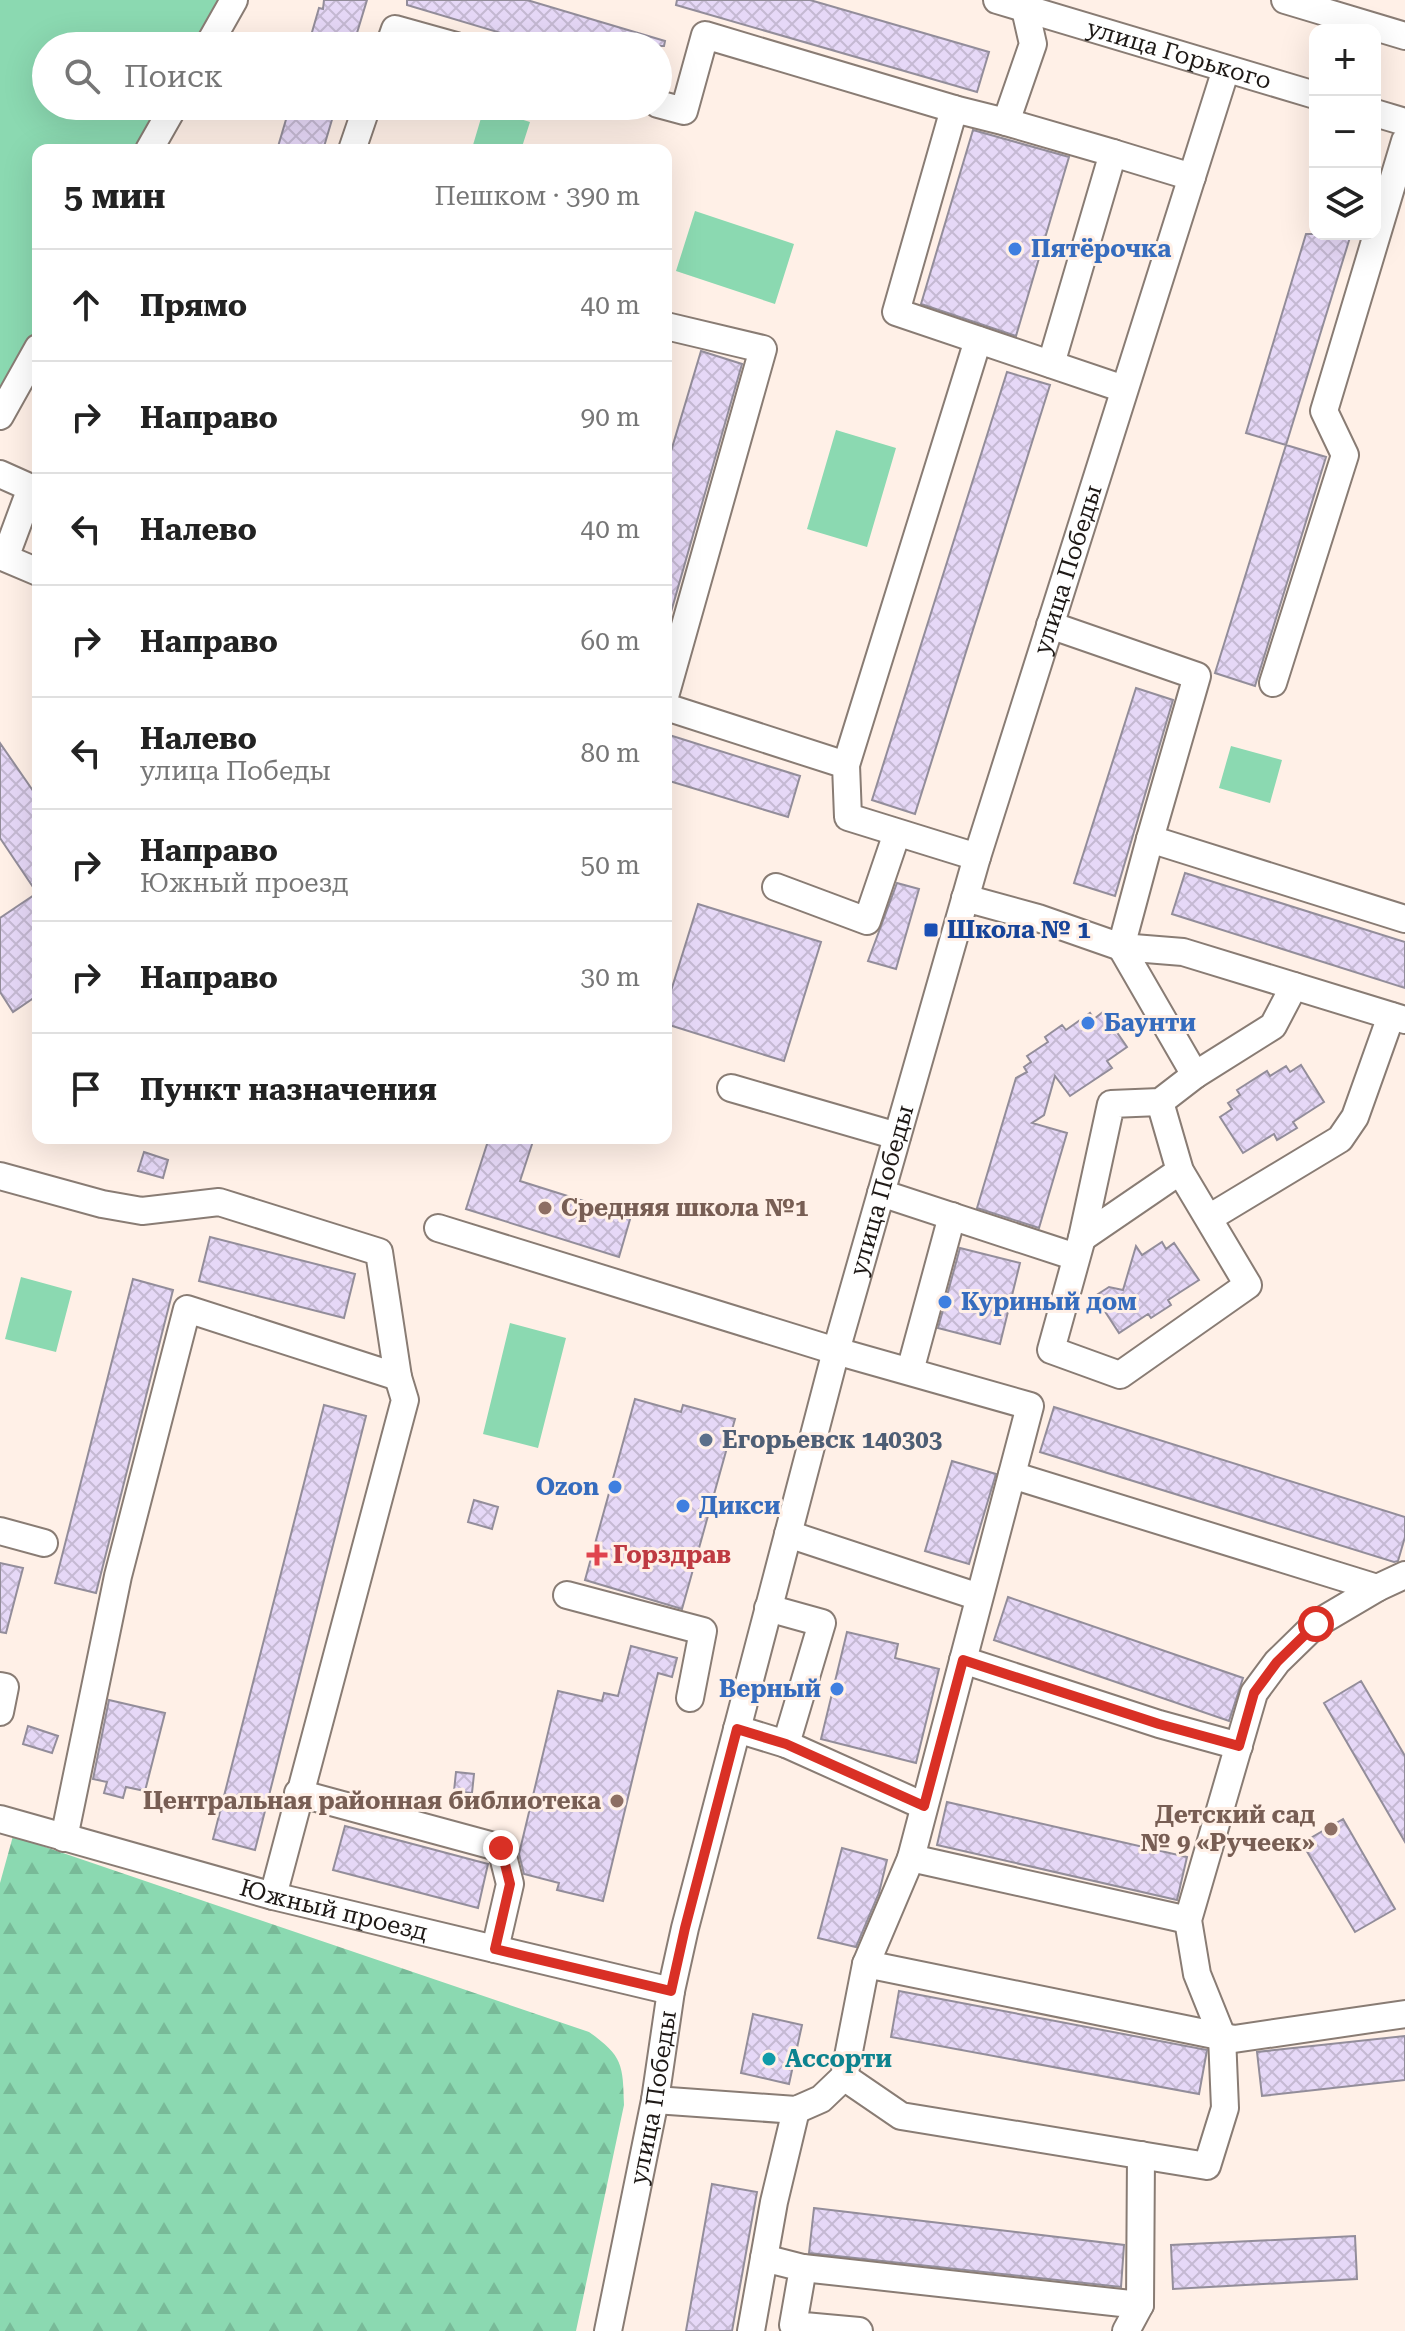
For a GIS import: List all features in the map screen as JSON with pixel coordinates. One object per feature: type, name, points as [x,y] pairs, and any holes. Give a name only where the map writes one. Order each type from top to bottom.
[{"type":"street","points":[[216,32],[234,0]]},
{"type":"street","name":"улица Горького","points":[[997,0],[1025,9],[1086,13],[1226,69],[1309,93]]},
{"type":"street","points":[[1285,0],[1405,36]]},
{"type":"street","points":[[1006,122],[1033,44],[1025,9]]},
{"type":"street","points":[[672,108],[684,111],[705,35],[1192,177]]},
{"type":"street","name":"улица Победы","points":[[608,2331],[655,2100],[671,1991],[685,1928],[836,1351],[977,857],[1226,69]]},
{"type":"street","points":[[954,109],[896,312],[1124,389]]},
{"type":"street","points":[[1381,115],[1405,122]]},
{"type":"street","points":[[152,144],[166,120]]},
{"type":"street","points":[[354,144],[362,120]]},
{"type":"street","points":[[1273,683],[1345,455],[1324,411],[1405,141]]},
{"type":"street","points":[[1051,364],[1113,153]]},
{"type":"street","points":[[672,327],[763,349],[672,672]]},
{"type":"street","points":[[977,857],[848,817],[846,765],[978,340]]},
{"type":"street","points":[[0,416],[32,359]]},
{"type":"street","points":[[0,474],[32,488]]},
{"type":"street","points":[[32,494],[5,558],[32,569]]},
{"type":"street","points":[[1050,625],[1197,676],[1121,947],[1195,1075]]},
{"type":"street","points":[[672,709],[846,765]]},
{"type":"street","points":[[776,887],[867,921],[897,833]]},
{"type":"street","points":[[1150,839],[1405,919]]},
{"type":"street","points":[[965,898],[1038,918],[1121,947],[1183,952],[1398,1018],[1355,1117],[1340,1139],[1209,1218]]},
{"type":"street","points":[[1160,1102],[1180,1171],[1248,1285],[1120,1375],[1051,1350],[1079,1248],[1111,1104],[1160,1102],[1195,1075],[1273,1026],[1294,986]]},
{"type":"street","points":[[731,1088],[897,1136]]},
{"type":"street","points":[[1079,1248],[1180,1171]]},
{"type":"street","points":[[0,1176],[102,1204],[142,1211],[219,1202],[379,1252],[398,1377],[405,1400],[273,1896]]},
{"type":"street","points":[[881,1193],[952,1216],[1079,1248]]},
{"type":"street","points":[[910,1371],[952,1216]]},
{"type":"street","points":[[438,1228],[836,1351],[1030,1406],[911,1858],[866,1964],[844,2077],[821,2099],[796,2110],[655,2100]]},
{"type":"street","points":[[64,1838],[118,1576],[187,1309],[398,1377]]},
{"type":"street","points":[[1012,1475],[1377,1588]]},
{"type":"street","points":[[0,1531],[44,1543]]},
{"type":"street","points":[[788,1534],[979,1597]]},
{"type":"street","points":[[844,2077],[901,2116],[1207,2166],[1225,2108],[1222,2036],[1197,1974],[1188,1920],[1254,1693],[1277,1662],[1316,1624],[1405,1575]]},
{"type":"street","points":[[567,1595],[703,1631],[690,1698]]},
{"type":"street","points":[[768,1608],[822,1623],[786,1744]]},
{"type":"street","points":[[963,1660],[1159,1724],[1239,1746]]},
{"type":"street","points":[[0,1686],[5,1687],[0,1712]]},
{"type":"street","points":[[737,1729],[786,1744],[924,1806]]},
{"type":"street","points":[[298,1793],[501,1848],[510,1884],[495,1949]]},
{"type":"street","name":"Южный проезд","points":[[0,1819],[273,1896],[671,1991]]},
{"type":"street","points":[[911,1858],[1188,1920]]},
{"type":"street","points":[[866,1964],[1234,2039],[1405,2014]]},
{"type":"street","points":[[751,2331],[796,2110]]},
{"type":"street","points":[[1126,2331],[1140,2305],[1141,2155]]},
{"type":"street","points":[[764,2258],[803,2268],[1140,2305]]},
{"type":"street","points":[[803,2268],[793,2325],[859,2331]]},
{"type":"green space","points":[[0,0],[225,0],[208,32],[32,32],[32,120],[158,120],[145,144],[32,144],[32,349],[0,407]]},
{"type":"green space","points":[[480,120],[530,122],[523,144],[473,144]]},
{"type":"green space","points":[[695,211],[794,244],[775,304],[676,271]]},
{"type":"green space","points":[[836,430],[896,448],[867,547],[807,529]]},
{"type":"green space","points":[[1231,746],[1282,760],[1270,803],[1219,788]]},
{"type":"green space","points":[[21,1277],[72,1291],[56,1352],[5,1339]]},
{"type":"green space","points":[[510,1323],[566,1338],[538,1448],[483,1434]]},
{"type":"green space","points":[[13,1836],[589,2032],[600,2040],[619,2062],[624,2105],[576,2331],[0,2331],[0,1883]]},
{"type":"building","points":[[324,0],[367,0],[357,32],[312,32],[319,8],[323,9]]},
{"type":"building","points":[[407,0],[527,0],[635,32],[497,32],[407,5]]},
{"type":"building","points":[[677,0],[810,0],[989,52],[977,92],[676,5]]},
{"type":"building","points":[[286,120],[332,120],[325,144],[279,144]]},
{"type":"building","points":[[973,130],[1069,157],[1016,336],[921,304]]},
{"type":"building","points":[[1306,234],[1309,234],[1309,240],[1349,240],[1286,445],[1246,433]]},
{"type":"building","points":[[701,351],[742,364],[672,609],[672,448]]},
{"type":"building","points":[[1007,372],[1050,385],[915,814],[872,800]]},
{"type":"building","points":[[1286,445],[1326,457],[1255,686],[1215,673]]},
{"type":"building","points":[[1136,688],[1173,700],[1115,896],[1074,883]]},
{"type":"building","points":[[672,736],[800,776],[788,817],[672,782]]},
{"type":"building","points":[[0,743],[32,789],[32,886],[0,838]]},
{"type":"building","points":[[1185,873],[1405,942],[1405,988],[1172,914]]},
{"type":"building","points":[[897,883],[919,889],[896,969],[868,961]]},
{"type":"building","points":[[32,896],[32,999],[13,1012],[0,992],[0,918]]},
{"type":"building","points":[[698,904],[821,942],[784,1061],[672,1026],[672,988]]},
{"type":"building","points":[[1103,1012],[1127,1047],[1107,1061],[1112,1068],[1070,1096],[1055,1076],[1044,1115],[1032,1123],[1067,1133],[1039,1228],[977,1208],[1016,1078],[1027,1072],[1024,1067],[1031,1062],[1027,1056],[1048,1042],[1045,1037],[1062,1025],[1066,1030],[1090,1013],[1094,1019]]},
{"type":"building","points":[[1301,1065],[1324,1102],[1293,1122],[1297,1128],[1277,1140],[1274,1134],[1243,1153],[1220,1117],[1232,1109],[1228,1103],[1240,1095],[1237,1090],[1267,1071],[1270,1076],[1286,1066],[1290,1072]]},
{"type":"building","points":[[487,1144],[532,1144],[520,1181],[631,1216],[619,1257],[466,1209]]},
{"type":"building","points":[[144,1152],[168,1160],[163,1178],[138,1171]]},
{"type":"building","points":[[210,1237],[355,1274],[344,1318],[199,1281]]},
{"type":"building","points":[[1162,1242],[1166,1249],[1174,1243],[1199,1280],[1168,1300],[1171,1305],[1151,1318],[1148,1314],[1119,1333],[1095,1296],[1109,1287],[1123,1290],[1136,1246],[1142,1255]]},
{"type":"building","points":[[960,1248],[1020,1263],[1000,1344],[938,1328]]},
{"type":"building","points":[[133,1279],[173,1290],[96,1593],[55,1583]]},
{"type":"building","points":[[635,1399],[681,1412],[683,1405],[735,1419],[682,1609],[585,1580]]},
{"type":"building","points":[[324,1405],[366,1416],[255,1850],[213,1839]]},
{"type":"building","points":[[1054,1407],[1405,1517],[1405,1537],[1398,1561],[1040,1452]]},
{"type":"building","points":[[952,1461],[996,1474],[969,1564],[925,1551]]},
{"type":"building","points":[[474,1500],[498,1507],[492,1529],[468,1522]]},
{"type":"building","points":[[0,1563],[23,1568],[6,1633],[0,1632]]},
{"type":"building","points":[[1008,1597],[1243,1678],[1229,1721],[994,1640]]},
{"type":"building","points":[[847,1632],[898,1644],[895,1658],[939,1669],[916,1763],[821,1739]]},
{"type":"building","points":[[631,1646],[677,1658],[672,1677],[658,1673],[603,1901],[557,1890],[559,1883],[524,1874],[519,1854],[558,1691],[602,1701],[604,1693],[618,1696]]},
{"type":"building","points":[[1361,1681],[1405,1756],[1405,1842],[1324,1703]]},
{"type":"building","points":[[109,1700],[165,1713],[145,1791],[126,1787],[123,1798],[104,1793],[107,1782],[93,1779]]},
{"type":"building","points":[[28,1726],[58,1736],[52,1753],[23,1744]]},
{"type":"building","points":[[456,1772],[474,1774],[472,1793],[454,1791]]},
{"type":"building","points":[[947,1802],[1187,1857],[1177,1900],[937,1845]]},
{"type":"building","points":[[1343,1819],[1395,1909],[1355,1932],[1302,1843]]},
{"type":"building","points":[[345,1826],[488,1864],[478,1908],[333,1870]]},
{"type":"building","points":[[842,1848],[887,1860],[879,1893],[856,1947],[818,1938]]},
{"type":"building","points":[[899,1991],[1207,2050],[1199,2094],[891,2037]]},
{"type":"building","name":"Ассорти","points":[[753,2014],[802,2025],[789,2084],[741,2073]]},
{"type":"building","points":[[1405,2036],[1405,2080],[1262,2096],[1257,2052]]},
{"type":"building","points":[[712,2184],[757,2192],[732,2331],[686,2331]]},
{"type":"building","points":[[814,2208],[1124,2245],[1121,2287],[809,2253]]},
{"type":"building","points":[[1355,2236],[1357,2279],[1173,2289],[1171,2245]]},
{"type":"place","name":"Пятёрочка","points":[[1015,249]]},
{"type":"place","name":"Школа № 1","points":[[931,930]]},
{"type":"place","name":"Баунти","points":[[1088,1023]]},
{"type":"place","name":"Средняя школа №1","points":[[545,1208]]},
{"type":"place","name":"Куриный дом","points":[[945,1302]]},
{"type":"place","name":"Егорьевск 140303","points":[[706,1440]]},
{"type":"place","name":"Ozon","points":[[615,1487]]},
{"type":"place","name":"Дикси","points":[[683,1506]]},
{"type":"place","name":"Горздрав","points":[[597,1555]]},
{"type":"place","name":"Верный","points":[[837,1689]]},
{"type":"place","name":"Центральная районная библиотека","points":[[617,1801]]},
{"type":"place","name":"Детский сад № 9 «Ручеек»","points":[[1331,1829]]},
{"type":"place","name":"Ассорти","points":[[769,2059]]},
{"type":"route","points":[[501,1848],[510,1884],[495,1949],[671,1991],[737,1729],[786,1744],[924,1806],[963,1660],[1159,1724],[1239,1746],[1254,1693],[1277,1662],[1316,1624]]}]
